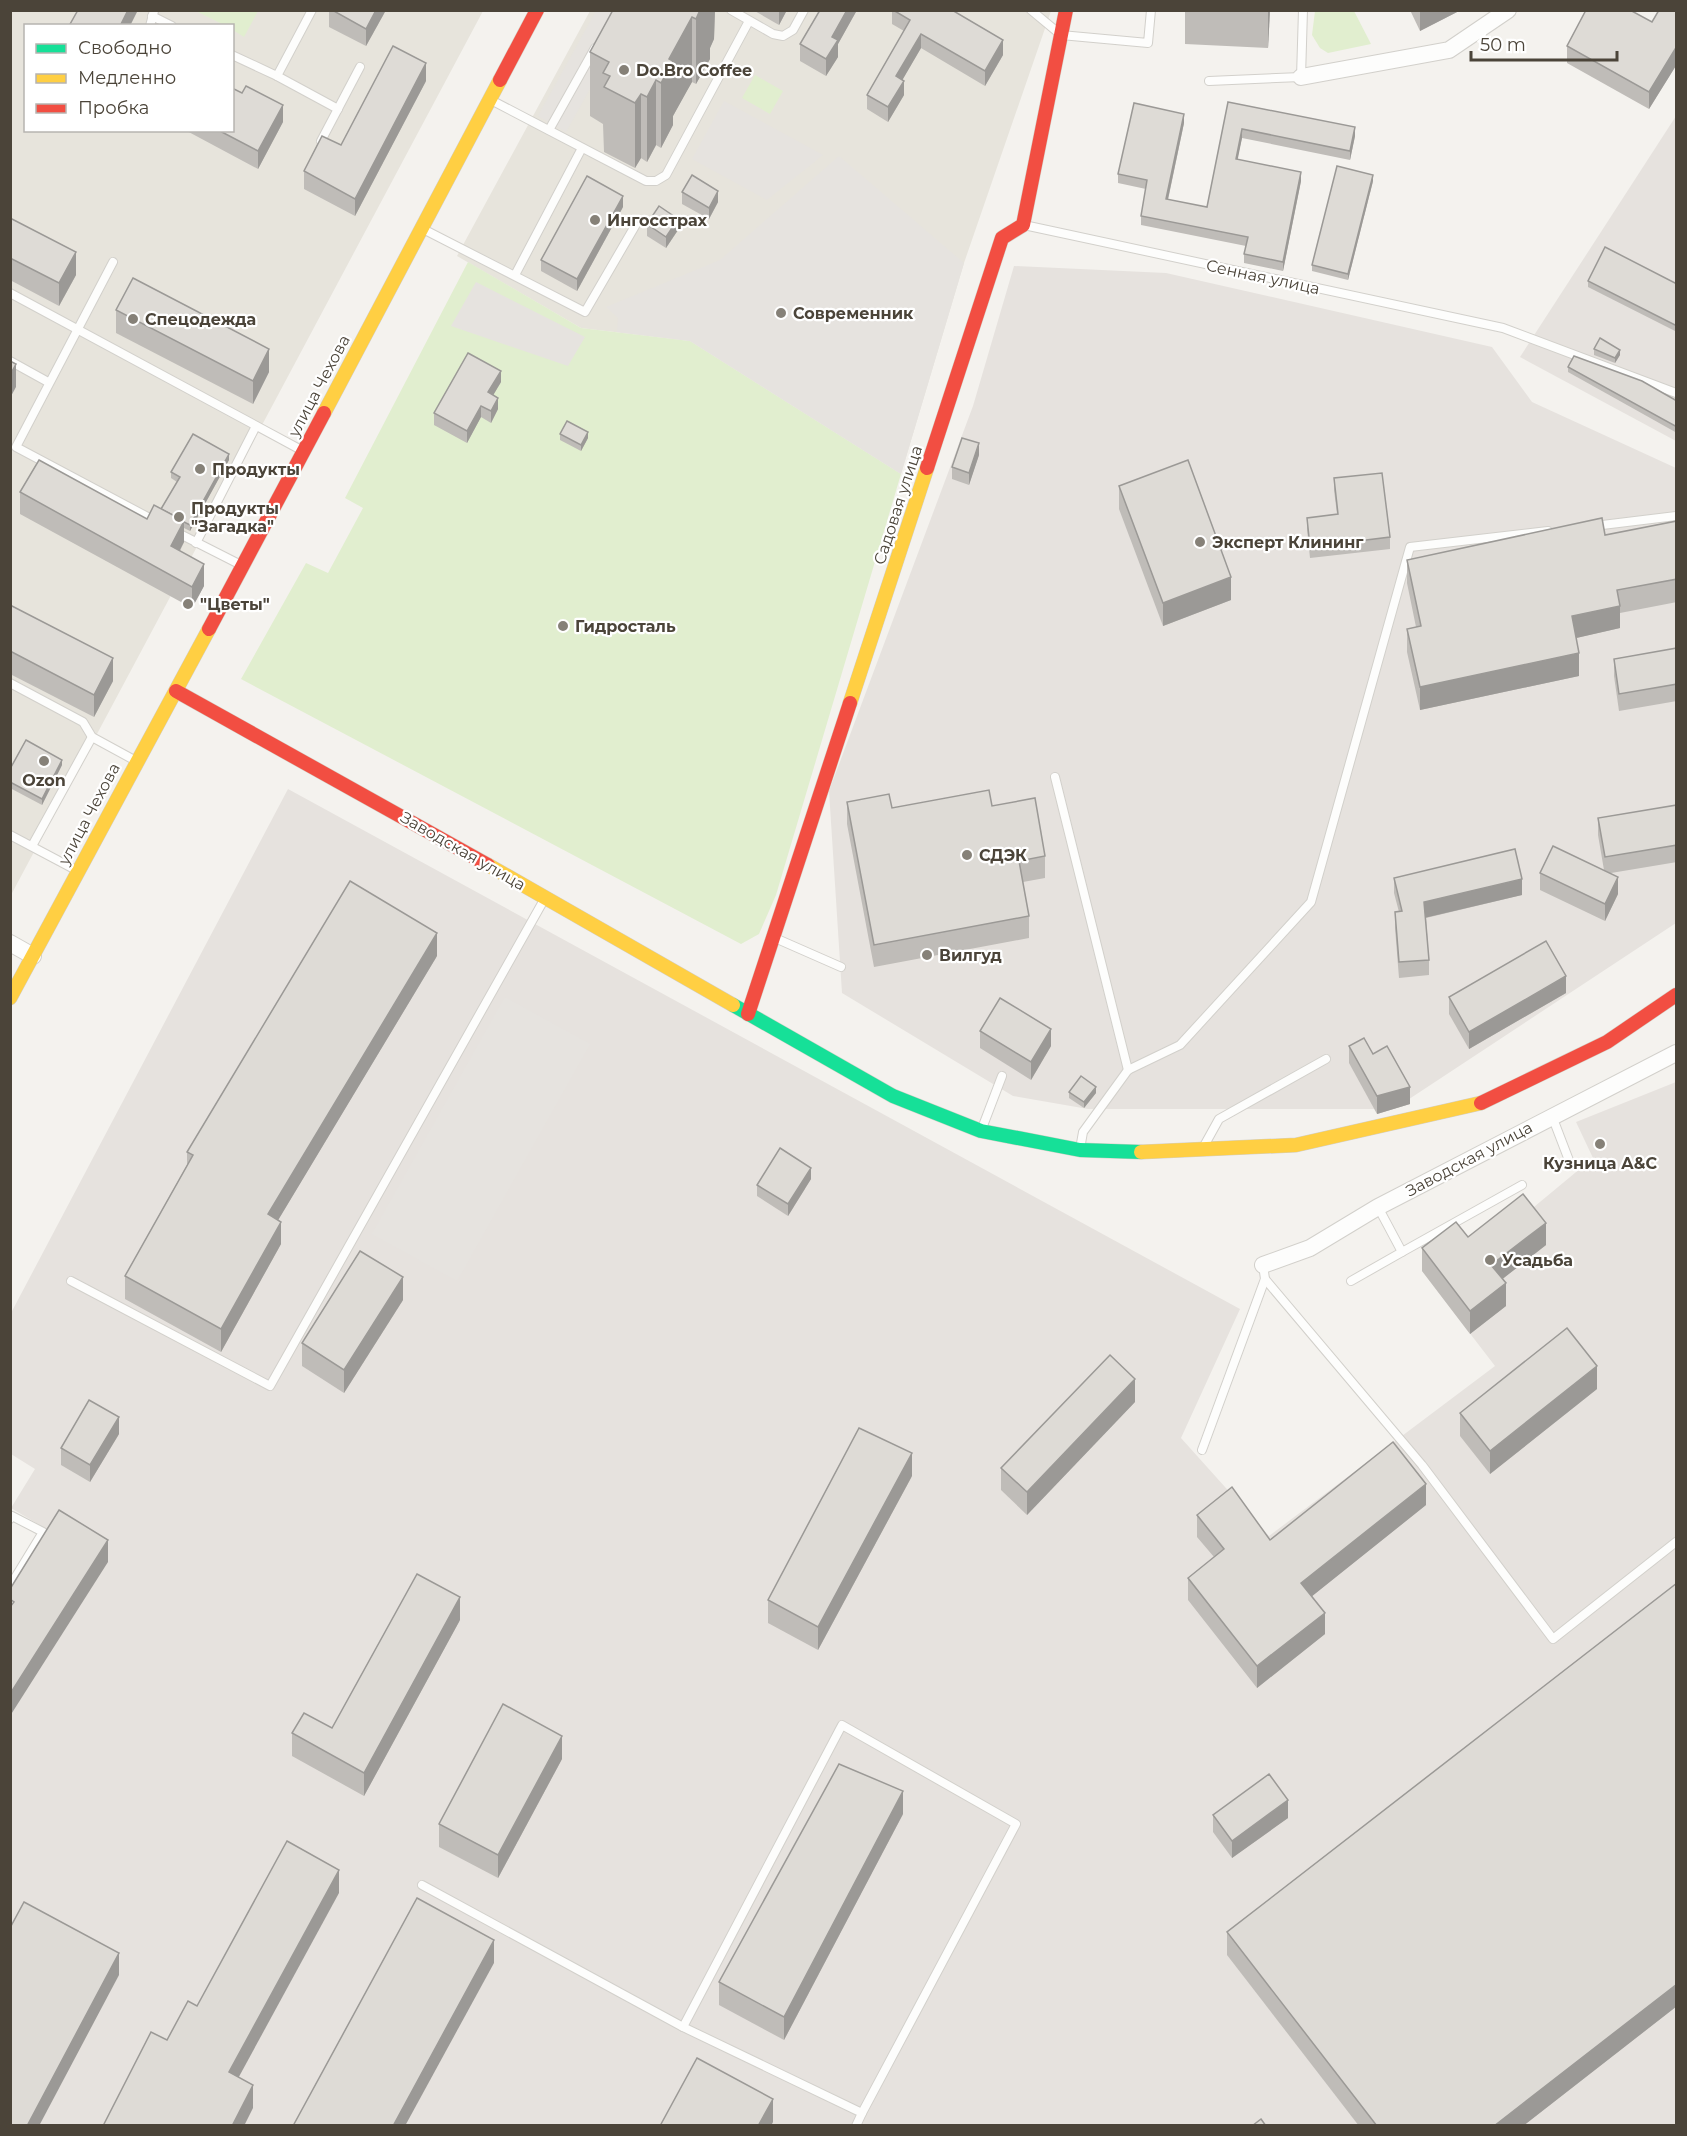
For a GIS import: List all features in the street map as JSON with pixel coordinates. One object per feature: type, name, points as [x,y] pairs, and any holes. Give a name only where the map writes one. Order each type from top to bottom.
[{"type":"main road","name":"улица Чехова","points":[[10,998],[243,566],[537,10]]},
{"type":"main road","points":[[1023,225],[1066,10]]},
{"type":"main road","name":"Садовая улица","points":[[748,1014],[774,938],[772,921],[1002,238],[1023,225]]},
{"type":"main road","name":"Заводская улица","points":[[176,691],[545,897],[893,1096],[981,1131],[1080,1149],[1155,1152],[1296,1145],[1476,1106],[1607,1042],[1677,995]]},
{"type":"street","points":[[1301,77],[1449,50],[1508,10]]},
{"type":"street","points":[[10,943],[33,956]]},
{"type":"street","name":"Заводская улица","points":[[1264,1272],[1310,1248],[1378,1207],[1552,1115],[1677,1053]]},
{"type":"lane","points":[[277,76],[312,10]]},
{"type":"lane","points":[[731,10],[773,34],[783,36],[794,30],[804,10]]},
{"type":"lane","points":[[1030,10],[1061,35],[1148,43],[1151,10]]},
{"type":"lane","points":[[1209,81],[1301,77],[1303,10]]},
{"type":"lane","points":[[153,13],[169,24]]},
{"type":"lane","points":[[489,99],[646,181],[656,181],[666,175],[749,21]]},
{"type":"lane","points":[[549,130],[599,40]]},
{"type":"lane","points":[[234,56],[338,109]]},
{"type":"lane","points":[[321,141],[360,67]]},
{"type":"lane","points":[[515,275],[582,148]]},
{"type":"lane","name":"Сенная улица","points":[[1023,225],[1503,328],[1677,393]]},
{"type":"lane","points":[[420,228],[585,312],[635,226]]},
{"type":"lane","points":[[112,262],[16,447],[243,566]]},
{"type":"lane","points":[[10,293],[303,451]]},
{"type":"lane","points":[[10,361],[48,382]]},
{"type":"lane","points":[[196,543],[256,426]]},
{"type":"lane","points":[[1584,527],[1677,516]]},
{"type":"lane","points":[[1080,1149],[1083,1132],[1128,1070],[1180,1045],[1311,902],[1410,547],[1560,530]]},
{"type":"lane","points":[[10,683],[83,722],[92,737],[136,761]]},
{"type":"lane","points":[[32,846],[92,737]]},
{"type":"lane","points":[[1055,777],[1128,1070]]},
{"type":"lane","points":[[10,835],[78,871]]},
{"type":"lane","points":[[71,1281],[270,1386],[545,897]]},
{"type":"lane","points":[[774,938],[841,967]]},
{"type":"lane","points":[[1202,1149],[1219,1119],[1326,1059]]},
{"type":"lane","points":[[981,1131],[1002,1076]]},
{"type":"lane","points":[[1552,1115],[1570,1163]]},
{"type":"lane","points":[[1351,1281],[1522,1185]]},
{"type":"lane","points":[[1378,1207],[1402,1252]]},
{"type":"lane","points":[[1202,1450],[1264,1272]]},
{"type":"lane","points":[[1264,1272],[1422,1465],[1552,1639],[1677,1542]]},
{"type":"lane","points":[[10,1519],[12,1516],[43,1532],[10,1586]]},
{"type":"lane","points":[[683,2026],[842,1725],[1016,1824],[856,2126]]},
{"type":"lane","points":[[422,1885],[683,2026],[862,2113]]},
{"type":"shaded area","points":[[11,11],[483,11],[11,895]]},
{"type":"shaded area","points":[[590,11],[1051,11],[964,263],[901,474],[690,341],[581,328],[457,256]]},
{"type":"shaded area","points":[[596,11],[633,11],[566,132],[538,116]]},
{"type":"shaded area","points":[[724,101],[823,155],[767,200],[692,159]]},
{"type":"shaded area","points":[[1676,116],[1676,441],[1520,357]]},
{"type":"shaded area","name":"Современник","points":[[839,156],[964,263],[901,474],[690,341],[617,332],[618,318],[606,307],[720,260]]},
{"type":"shaded area","points":[[1014,266],[1166,273],[1492,347],[1532,402],[1676,468],[1676,923],[1394,1109],[1088,1109],[1013,1096],[842,993],[829,791],[973,406]]},
{"type":"shaded area","points":[[476,282],[585,337],[568,366],[451,326]]},
{"type":"shaded area","points":[[288,789],[1240,1309],[1181,1438],[1269,1536],[1495,1366],[1422,1271],[1456,1244],[1523,1216],[1593,1158],[1576,1122],[1676,1082],[1676,2125],[11,2125],[10,1603],[53,1533],[11,1508],[35,1469],[11,1454],[11,1313]]},
{"type":"shaded area","points":[[505,997],[590,1044],[457,1281],[372,1234]]},
{"type":"green space","points":[[196,11],[258,11],[244,37],[234,31],[234,24],[222,24]]},
{"type":"green space","points":[[1315,11],[1354,11],[1371,44],[1328,53],[1320,48],[1312,35]]},
{"type":"green space","points":[[755,75],[783,91],[770,114],[742,98]]},
{"type":"green space","name":"Гидросталь","points":[[468,262],[581,328],[690,341],[901,474],[776,895],[759,934],[741,944],[241,679],[306,563],[328,573],[363,508],[345,498]]},
{"type":"building","points":[[78,10],[128,10],[121,24],[70,24]]},
{"type":"building","points":[[332,10],[376,10],[366,29]]},
{"type":"building","points":[[613,10],[700,10],[696,19],[692,17],[669,59],[673,61],[661,83],[656,80],[647,97],[641,94],[635,103],[604,87],[610,76],[603,73],[609,62],[590,52]]},
{"type":"building","points":[[820,10],[847,10],[832,37],[838,40],[826,59],[800,44]]},
{"type":"building","points":[[893,10],[952,10],[1003,40],[985,71],[921,34],[896,76],[904,81],[888,107],[867,95],[910,20]]},
{"type":"building","points":[[1586,10],[1630,10],[1652,22],[1659,10],[1677,10],[1677,46],[1649,92],[1567,46]]},
{"type":"building","points":[[393,46],[426,63],[355,199],[304,171],[322,136],[341,145]]},
{"type":"building","points":[[246,86],[283,105],[258,151],[222,132],[234,132],[234,89],[242,93]]},
{"type":"building","points":[[1228,102],[1355,127],[1350,151],[1242,129],[1236,159],[1301,172],[1283,262],[1244,254],[1248,237],[1141,216],[1147,180],[1118,174],[1134,103],[1184,114],[1166,199],[1207,207]]},
{"type":"building","points":[[1337,166],[1373,175],[1348,274],[1312,265]]},
{"type":"building","points":[[692,175],[718,191],[709,208],[682,192]]},
{"type":"building","points":[[587,176],[623,196],[577,279],[541,260]]},
{"type":"building","points":[[659,206],[678,219],[666,237],[647,224]]},
{"type":"building","points":[[10,218],[76,252],[59,283],[10,258]]},
{"type":"building","points":[[1605,247],[1677,284],[1677,326],[1588,281]]},
{"type":"building","points":[[133,278],[269,349],[253,381],[116,310]]},
{"type":"building","points":[[1600,338],[1620,350],[1615,358],[1594,349]]},
{"type":"building","points":[[468,353],[501,371],[488,392],[498,398],[491,411],[481,406],[467,431],[434,413]]},
{"type":"building","points":[[1574,356],[1642,381],[1677,401],[1677,427],[1568,367]]},
{"type":"building","points":[[10,361],[16,364],[10,375]]},
{"type":"building","points":[[567,421],[588,432],[581,445],[560,434]]},
{"type":"building","points":[[193,434],[229,454],[190,525],[161,509],[180,477],[171,472]]},
{"type":"building","points":[[962,438],[979,443],[969,473],[952,467]]},
{"type":"building","points":[[39,460],[147,519],[154,505],[184,521],[171,546],[204,564],[192,587],[20,492]]},
{"type":"building","points":[[1188,460],[1231,577],[1163,603],[1119,486]]},
{"type":"building","points":[[1382,473],[1390,537],[1310,547],[1307,518],[1338,514],[1334,478]]},
{"type":"building","points":[[1602,518],[1605,535],[1677,521],[1677,579],[1617,590],[1620,606],[1572,616],[1579,653],[1420,687],[1407,629],[1421,626],[1407,560]]},
{"type":"building","points":[[10,605],[113,658],[94,695],[10,651]]},
{"type":"building","points":[[1677,648],[1677,684],[1619,694],[1614,659]]},
{"type":"building","points":[[26,740],[62,760],[42,799],[10,782],[10,769]]},
{"type":"building","points":[[989,790],[992,806],[1035,798],[1045,856],[1019,861],[1029,916],[874,945],[847,802],[889,794],[892,808]]},
{"type":"building","points":[[1677,805],[1677,845],[1605,857],[1598,818]]},
{"type":"building","points":[[1553,846],[1618,877],[1605,904],[1540,873]]},
{"type":"building","points":[[1515,849],[1522,879],[1424,902],[1429,960],[1399,962],[1395,912],[1402,911],[1394,878]]},
{"type":"building","points":[[350,881],[437,933],[268,1214],[281,1222],[221,1329],[125,1276],[193,1155],[187,1152]]},
{"type":"building","points":[[1546,941],[1566,976],[1469,1032],[1449,997]]},
{"type":"building","points":[[1000,998],[1051,1029],[1031,1062],[980,1031]]},
{"type":"building","points":[[1364,1038],[1373,1054],[1387,1046],[1410,1087],[1377,1096],[1349,1046]]},
{"type":"building","points":[[1081,1076],[1096,1087],[1084,1102],[1069,1092]]},
{"type":"building","points":[[780,1148],[811,1168],[788,1204],[757,1185]]},
{"type":"building","points":[[1523,1194],[1546,1223],[1491,1265],[1506,1283],[1470,1311],[1422,1248],[1456,1222],[1468,1237]]},
{"type":"building","points":[[360,1251],[403,1277],[344,1370],[302,1343]]},
{"type":"building","points":[[1567,1328],[1597,1366],[1490,1451],[1460,1413]]},
{"type":"building","points":[[1110,1355],[1135,1379],[1027,1492],[1001,1468]]},
{"type":"building","points":[[89,1400],[119,1417],[90,1465],[61,1448]]},
{"type":"building","points":[[859,1428],[912,1453],[818,1627],[768,1600]]},
{"type":"building","points":[[1393,1442],[1426,1484],[1301,1583],[1325,1613],[1257,1666],[1188,1578],[1224,1549],[1197,1515],[1232,1487],[1270,1540]]},
{"type":"building","points":[[59,1510],[108,1540],[10,1694],[10,1607],[14,1602],[10,1599],[10,1589]]},
{"type":"building","points":[[417,1574],[460,1597],[364,1773],[292,1733],[304,1713],[332,1728]]},
{"type":"building","points":[[1677,1583],[1677,1984],[1494,2126],[1377,2126],[1227,1932]]},
{"type":"building","points":[[503,1704],[562,1736],[498,1855],[439,1824]]},
{"type":"building","points":[[839,1764],[903,1791],[784,2017],[719,1982]]},
{"type":"building","points":[[1269,1774],[1288,1800],[1232,1841],[1213,1815]]},
{"type":"building","points":[[287,1841],[339,1870],[229,2072],[253,2085],[232,2126],[103,2126],[151,2032],[167,2040],[188,2001],[197,2006]]},
{"type":"building","points":[[417,1898],[494,1940],[393,2126],[293,2126]]},
{"type":"building","points":[[24,1902],[119,1953],[27,2126],[10,2126],[10,1928]]},
{"type":"building","points":[[697,2058],[773,2099],[758,2126],[660,2126]]},
{"type":"building","points":[[1261,2119],[1266,2126],[1252,2126]]},
{"type":"traffic: fast","points":[[733,1005],[893,1096],[981,1131],[1080,1150],[1141,1152]]},
{"type":"traffic: slow","points":[[324,413],[500,80]]},
{"type":"traffic: slow","points":[[850,703],[927,468]]},
{"type":"traffic: slow","points":[[10,998],[209,629]]},
{"type":"traffic: slow","points":[[488,865],[733,1005]]},
{"type":"traffic: slow","points":[[1141,1152],[1296,1145],[1481,1103]]},
{"type":"traffic: jam","points":[[500,80],[537,10]]},
{"type":"traffic: jam","points":[[927,468],[1002,238],[1023,225],[1066,10]]},
{"type":"traffic: jam","points":[[209,629],[324,413]]},
{"type":"traffic: jam","points":[[176,691],[488,865]]},
{"type":"traffic: jam","points":[[748,1014],[850,703]]},
{"type":"traffic: jam","points":[[1481,1103],[1607,1042],[1676,995]]},
{"type":"place","name":"Do.Bro Coffee","points":[[624,70]]},
{"type":"place","name":"Ингосстрах","points":[[595,220]]},
{"type":"place","name":"Современник","points":[[781,313]]},
{"type":"place","name":"Спецодежда","points":[[133,319]]},
{"type":"place","name":"Продукты","points":[[200,469]]},
{"type":"place","name":"Продукты \"Загадка\"","points":[[179,517]]},
{"type":"place","name":"Эксперт Клининг","points":[[1200,542]]},
{"type":"place","name":"\"Цветы\"","points":[[188,604]]},
{"type":"place","name":"Гидросталь","points":[[563,626]]},
{"type":"place","name":"Ozon","points":[[44,761]]},
{"type":"place","name":"СДЭК","points":[[967,855]]},
{"type":"place","name":"Вилгуд","points":[[927,955]]},
{"type":"place","name":"Кузница А&С","points":[[1600,1144]]},
{"type":"place","name":"Усадьба","points":[[1490,1260]]}]
